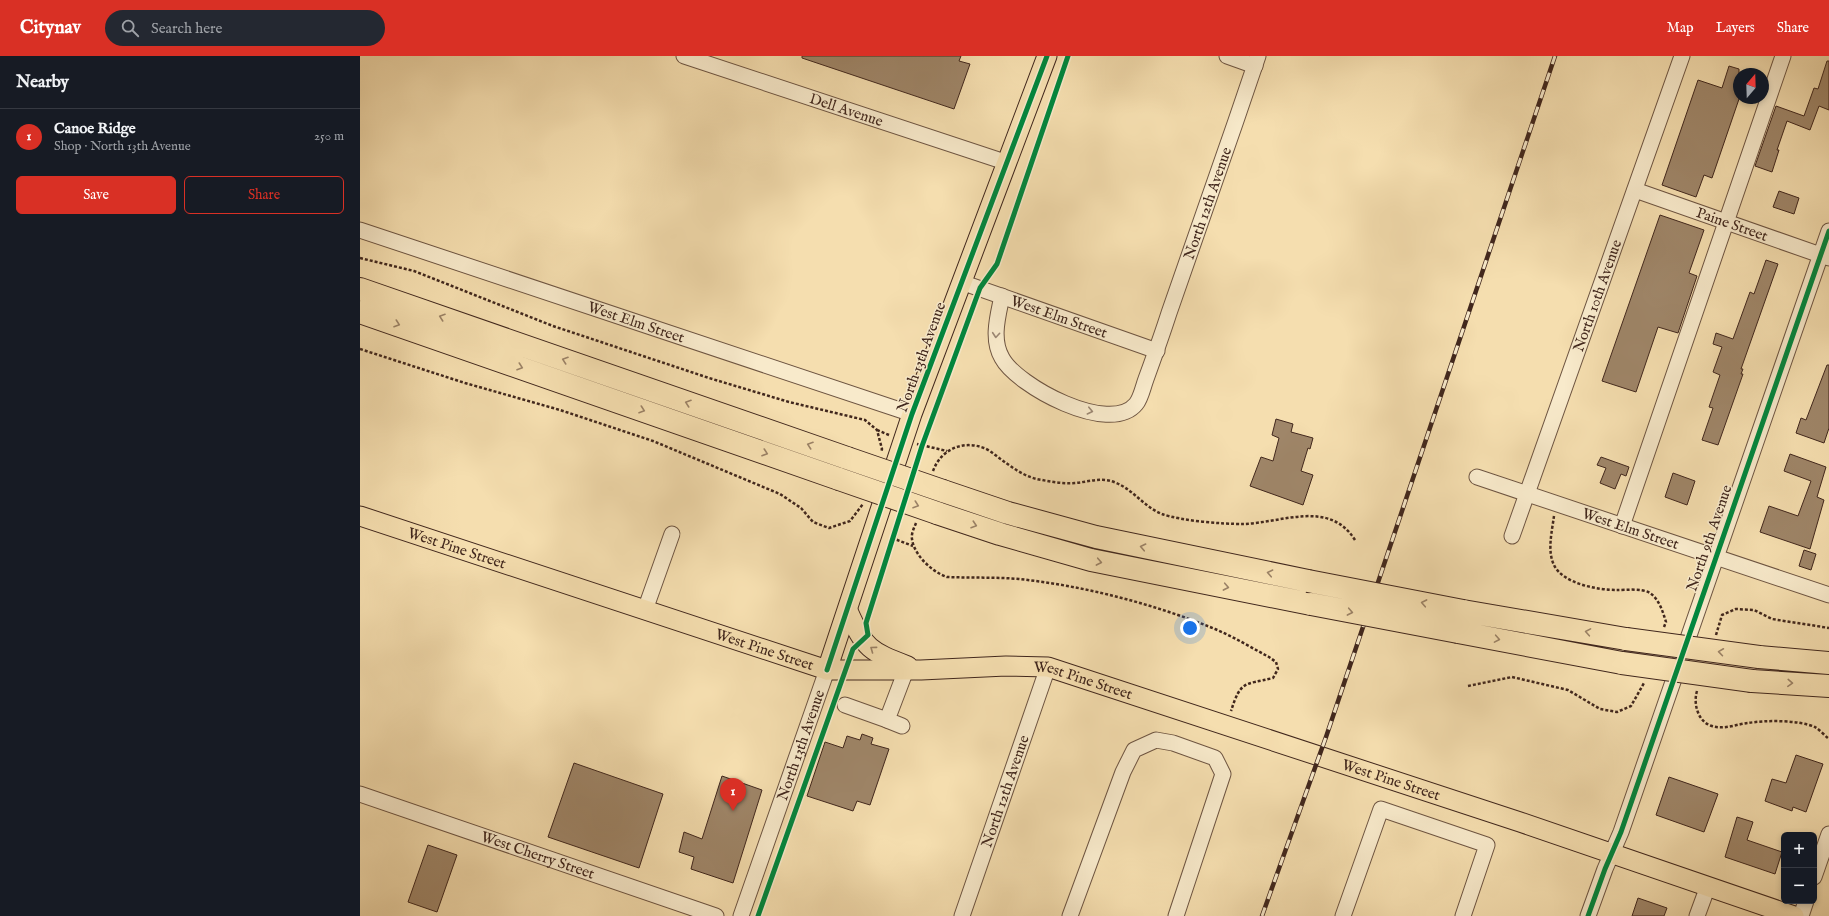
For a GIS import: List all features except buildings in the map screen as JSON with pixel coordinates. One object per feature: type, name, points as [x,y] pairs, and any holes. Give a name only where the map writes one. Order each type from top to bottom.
[{"type":"highway","points":[[360,289],[1008,513],[1096,537],[1308,581],[1463,611],[1626,639],[1759,657],[1824,662]]},
{"type":"highway","points":[[360,312],[937,513],[1000,534],[1091,560],[1311,604],[1622,663],[1752,681],[1825,686]]},
{"type":"main road","name":"North 13th Avenue","points":[[827,670],[848,611],[912,414],[961,282],[1008,163],[1047,56]]},
{"type":"main road","name":"West Pine Street","points":[[360,516],[827,670],[914,670],[1006,666],[1048,667],[1612,853],[1794,916]]},
{"type":"main road","points":[[848,611],[860,638],[870,648],[884,657],[914,670]]},
{"type":"street","name":"Dell Avenue","points":[[684,56],[1008,163]]},
{"type":"street","points":[[1227,56],[1257,61]]},
{"type":"street","name":"North 10th Avenue","points":[[1512,536],[1682,56]]},
{"type":"street","points":[[1622,526],[1783,56]]},
{"type":"street","name":"North 12th Avenue","points":[[1002,296],[996,342],[1002,359],[1024,380],[1041,392],[1073,407],[1104,414],[1123,413],[1136,404],[1156,351],[1257,61]]},
{"type":"street","name":"Paine Street","points":[[1635,190],[1825,256]]},
{"type":"street","name":"West Elm Street","points":[[360,230],[912,414]]},
{"type":"street","name":"North 9th Avenue","points":[[1588,916],[1621,832],[1715,557],[1825,256],[1829,231]]},
{"type":"street","name":"West Elm Street","points":[[961,282],[1156,351]]},
{"type":"street","name":"West Elm Street","points":[[1477,477],[1829,595]]},
{"type":"street","points":[[645,610],[672,534]]},
{"type":"street","name":"North 12th Avenue","points":[[962,916],[1048,667]]},
{"type":"street","name":"North 13th Avenue","points":[[741,916],[827,670]]},
{"type":"street","points":[[887,720],[914,670]]},
{"type":"street","points":[[845,705],[902,726]]},
{"type":"street","points":[[1070,916],[1123,772],[1134,750],[1156,740],[1173,743],[1215,758],[1223,774],[1176,916]]},
{"type":"street","name":"West Cherry Street","points":[[360,794],[716,916]]},
{"type":"street","points":[[1343,916],[1381,809],[1487,845],[1462,916]]},
{"type":"street","points":[[1817,869],[1829,834]]},
{"type":"street","points":[[1697,916],[1708,886]]},
{"type":"street","points":[[1801,916],[1805,904]]},
{"type":"path","points":[[920,453],[925,438]]},
{"type":"path","points":[[890,545],[895,531]]},
{"type":"path","points":[[892,538],[914,546]]},
{"type":"railway","points":[[1262,916],[1326,737],[1555,56]]},
{"type":"cycle path","points":[[827,670],[912,414],[1047,56]]},
{"type":"cycle path","points":[[758,916],[853,649],[868,635],[866,623],[922,446],[980,288],[997,264],[1068,56]]},
{"type":"cycle path","points":[[1588,916],[1605,869],[1621,832],[1829,231]]},
{"type":"place","name":"Canoe Ridge","points":[[733,811]]}]
